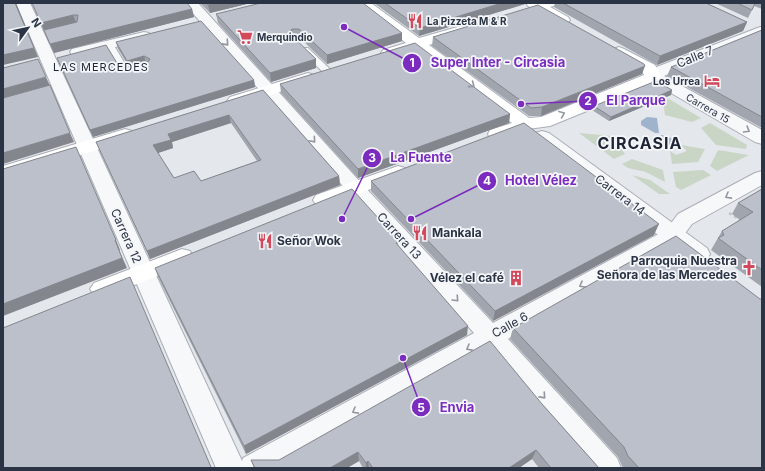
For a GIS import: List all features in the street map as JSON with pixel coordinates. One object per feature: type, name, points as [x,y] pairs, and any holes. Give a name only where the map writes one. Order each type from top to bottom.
[{"type":"main road","name":"Carrera 14","points":[[362,3],[525,124]]},
{"type":"main road","points":[[536,6],[573,26]]},
{"type":"main road","points":[[372,58],[478,25]]},
{"type":"main road","name":"Carrera 15","points":[[607,45],[649,68],[653,76]]},
{"type":"main road","points":[[224,105],[335,70]]},
{"type":"main road","name":"Calle 7","points":[[480,141],[525,124],[544,122],[647,80],[653,76]]},
{"type":"main road","points":[[3,173],[140,131]]},
{"type":"main road","points":[[303,208],[414,166]]},
{"type":"main road","points":[[84,296],[201,249]]},
{"type":"street","name":"Carrera 12","points":[[23,3],[43,36],[41,62],[58,89],[87,147],[230,468]]},
{"type":"street","name":"Carrera 13","points":[[191,3],[607,468]]},
{"type":"street","points":[[740,22],[761,31]]},
{"type":"street","name":"Calle 7","points":[[653,76],[660,71],[761,31]]},
{"type":"street","points":[[41,62],[154,33]]},
{"type":"street","name":"Carrera 15","points":[[653,76],[762,138]]},
{"type":"street","name":"Carrera 14","points":[[525,124],[711,264]]},
{"type":"street","name":"Calle 6","points":[[253,468],[673,235],[685,219],[762,177]]},
{"type":"lane","points":[[110,44],[126,72],[146,66]]},
{"type":"lane","points":[[302,47],[335,70]]},
{"type":"path","points":[[714,203],[744,223]]},
{"type":"green space","points":[[669,99],[701,118],[692,122],[665,115],[663,100]]},
{"type":"green space","points":[[710,123],[747,145],[746,149],[716,145],[701,128]]},
{"type":"green space","points":[[579,133],[612,136],[625,154],[614,159]]},
{"type":"green space","points":[[681,145],[705,149],[698,162],[672,164],[670,151],[676,155],[687,151]]},
{"type":"green space","points":[[718,150],[749,155],[717,171],[710,166]]},
{"type":"green space","points":[[632,159],[663,170],[665,182],[646,172],[628,168],[622,164]]},
{"type":"green space","points":[[703,170],[711,175],[681,190],[676,187],[673,172]]},
{"type":"green space","points":[[632,175],[650,180],[670,194],[659,194]]},
{"type":"water","points":[[647,117],[657,118],[659,133],[655,133],[641,125],[641,121]]},
{"type":"water","points":[[662,135],[671,138],[674,143],[667,146],[656,142],[655,137]]},
{"type":"building","points":[[3,3],[15,3],[34,48],[3,55]]},
{"type":"building","points":[[32,3],[187,3],[192,9],[50,44],[44,30],[77,22],[78,15],[41,23]]},
{"type":"building","points":[[261,3],[363,3],[402,33],[327,55],[299,29],[292,29],[291,35],[316,59],[270,73],[216,14]]},
{"type":"building","points":[[385,3],[502,3],[420,28]]},
{"type":"building","points":[[563,3],[706,3],[747,22],[660,56]]},
{"type":"building","points":[[737,3],[755,3],[752,10]]},
{"type":"building","points":[[538,5],[644,64],[645,66],[542,107],[531,108],[433,37]]},
{"type":"building","points":[[201,21],[254,80],[90,130],[57,58],[106,45],[120,68],[127,69],[149,61],[150,59],[144,56],[127,61],[116,42]]},
{"type":"building","points":[[762,30],[762,117],[671,67]]},
{"type":"building","points":[[415,43],[510,114],[358,169],[280,84]]},
{"type":"building","points":[[38,59],[46,77],[3,89],[3,68]]},
{"type":"building","points":[[656,81],[672,90],[611,117],[594,106]]},
{"type":"building","points":[[50,85],[70,133],[3,153],[3,98]]},
{"type":"building","points":[[263,90],[339,176],[147,251],[96,142]],"holes":[[[229,115],[261,160],[201,181],[194,171],[174,178],[153,145],[171,140],[168,134]]]},
{"type":"building","points":[[524,123],[659,224],[495,311],[371,181]]},
{"type":"building","points":[[76,147],[116,240],[122,258],[3,304],[3,169]]},
{"type":"building","points":[[352,189],[399,241],[396,243],[468,326],[244,446],[155,268]]},
{"type":"building","points":[[762,189],[762,270],[718,238],[724,235],[722,231],[753,212],[738,203]]},
{"type":"building","points":[[676,236],[762,299],[762,468],[639,468],[628,456],[624,447],[513,328]]},
{"type":"building","points":[[130,277],[211,467],[3,468],[3,328]]},
{"type":"building","points":[[490,341],[542,404],[599,468],[551,468],[536,450],[509,468],[373,468],[368,461],[366,463],[358,452],[330,468],[255,468],[251,460],[279,460]]},
{"type":"place","name":"La Pizzeta M & R","points":[[415,21]]},
{"type":"place","name":"Super Inter - Circasia","points":[[344,27]]},
{"type":"place","name":"Merquindio","points":[[245,37]]},
{"type":"place","name":"Los Urrea","points":[[712,81]]},
{"type":"place","name":"El Parque","points":[[521,104]]},
{"type":"place","name":"La Fuente","points":[[342,219]]},
{"type":"place","name":"Hotel Vélez","points":[[411,219]]},
{"type":"place","name":"Mankala","points":[[420,233]]},
{"type":"place","name":"Señor Wok","points":[[265,241]]},
{"type":"place","name":"Parroquia Nuestra Señora de las Mercedes","points":[[749,268]]},
{"type":"place","name":"Vélez el café","points":[[516,278]]},
{"type":"place","name":"Envia","points":[[403,358]]},
{"type":"district","name":"LAS MERCEDES","points":[[101,67]]},
{"type":"district","name":"CIRCASIA","points":[[640,143]]}]
